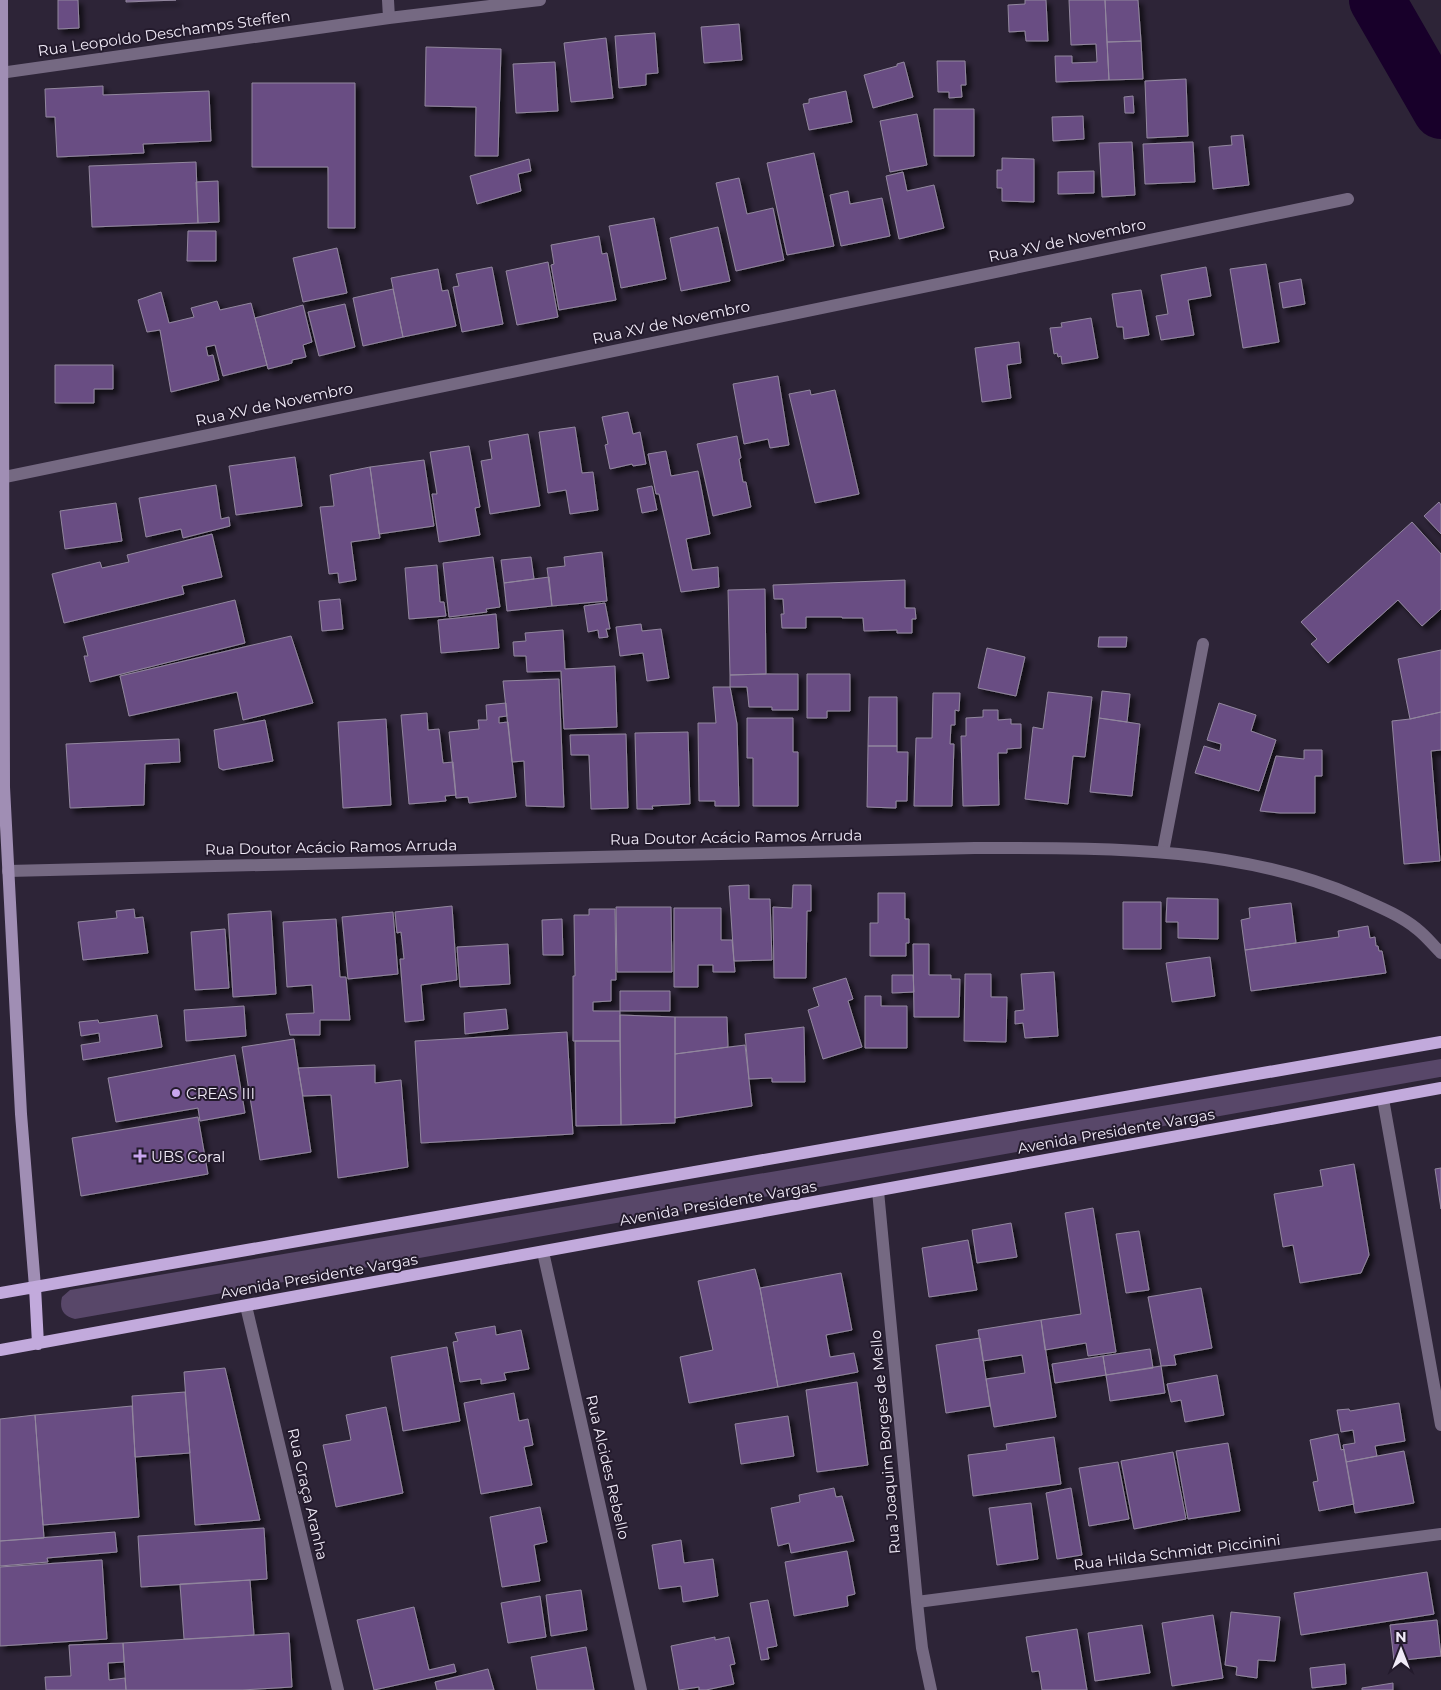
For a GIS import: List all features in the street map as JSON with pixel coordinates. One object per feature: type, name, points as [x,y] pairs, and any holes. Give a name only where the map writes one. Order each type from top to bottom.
[{"type":"main road","points":[[2,0],[3,702],[8,871],[21,1114],[38,1344]]},
{"type":"main road","name":"Avenida Presidente Vargas","points":[[0,1293],[1441,1042]]},
{"type":"main road","name":"Avenida Presidente Vargas","points":[[0,1350],[1441,1088]]},
{"type":"street","points":[[388,0],[388,18]]},
{"type":"street","name":"Rua Leopoldo Deschamps Steffen","points":[[1,73],[388,18],[540,0]]},
{"type":"street","name":"Rua XV de Novembro","points":[[2,477],[1348,199]]},
{"type":"street","points":[[1163,852],[1203,644]]},
{"type":"street","name":"Rua Doutor Acácio Ramos Arruda","points":[[8,871],[975,848],[1055,848],[1163,852],[1264,867],[1337,888],[1382,908],[1416,928],[1441,953]]},
{"type":"street","points":[[1383,1099],[1441,1425]]},
{"type":"street","name":"Rua Joaquim Borges de Mello","points":[[878,1191],[917,1602],[922,1648],[930,1690]]},
{"type":"street","name":"Rua Alcides Rebello","points":[[543,1252],[641,1690]]},
{"type":"street","name":"Rua Graça Aranha","points":[[246,1306],[338,1690]]},
{"type":"street","name":"Rua Hilda Schmidt Piccinini","points":[[917,1602],[1441,1534]]},
{"type":"shaded area","points":[[1441,1059],[1441,1077],[75,1319],[65,1314],[61,1305],[62,1297],[70,1290]]},
{"type":"building","points":[[58,0],[78,0],[79,28],[58,29]]},
{"type":"building","points":[[126,0],[176,0],[126,2]]},
{"type":"building","points":[[1025,0],[1046,0],[1048,41],[1026,41],[1025,31],[1009,32],[1008,5],[1025,4]]},
{"type":"building","points":[[1069,0],[1105,0],[1109,80],[1056,82],[1055,56],[1072,56],[1072,63],[1097,62],[1096,44],[1071,45]]},
{"type":"building","points":[[1105,0],[1138,0],[1141,41],[1107,42]]},
{"type":"building","points":[[739,24],[742,60],[704,63],[701,27]]},
{"type":"building","points":[[655,33],[658,73],[646,74],[646,85],[619,88],[615,36]]},
{"type":"building","points":[[606,38],[613,98],[571,102],[564,43]]},
{"type":"building","points":[[1141,41],[1143,79],[1109,80],[1107,42]]},
{"type":"building","points":[[426,47],[501,49],[498,156],[475,156],[476,107],[425,106]]},
{"type":"building","points":[[937,61],[965,61],[966,85],[961,85],[962,97],[949,98],[949,92],[938,92]]},
{"type":"building","points":[[555,62],[558,111],[516,113],[513,64]]},
{"type":"building","points":[[904,62],[913,97],[873,108],[864,75],[897,66],[897,64]]},
{"type":"building","points":[[1186,79],[1188,136],[1147,138],[1145,81]]},
{"type":"building","points":[[252,83],[355,83],[355,228],[328,228],[328,167],[252,167]]},
{"type":"building","points":[[103,86],[103,95],[209,91],[211,141],[143,144],[144,153],[57,157],[55,117],[46,117],[45,89]]},
{"type":"building","points":[[846,91],[852,122],[809,130],[803,104],[809,103],[809,99]]},
{"type":"building","points":[[1133,96],[1134,113],[1125,113],[1124,97]]},
{"type":"building","points":[[934,109],[974,109],[974,156],[934,156]]},
{"type":"building","points":[[917,114],[927,165],[890,172],[880,121]]},
{"type":"building","points":[[1083,116],[1084,139],[1053,141],[1052,117]]},
{"type":"building","points":[[1243,135],[1249,185],[1213,189],[1209,147],[1232,145],[1231,136]]},
{"type":"building","points":[[1132,142],[1135,195],[1102,197],[1099,143]]},
{"type":"building","points":[[1193,142],[1195,182],[1145,184],[1143,144]]},
{"type":"building","points":[[814,153],[834,246],[787,255],[767,163]]},
{"type":"building","points":[[1002,158],[1034,159],[1034,202],[1002,201],[1002,188],[997,188],[997,170],[1002,170]]},
{"type":"building","points":[[529,159],[531,171],[518,174],[521,191],[477,204],[470,176]]},
{"type":"building","points":[[196,162],[198,223],[92,227],[89,166]]},
{"type":"building","points":[[1094,171],[1094,193],[1058,194],[1058,172]]},
{"type":"building","points":[[903,172],[907,191],[934,185],[944,228],[899,239],[886,176]]},
{"type":"building","points":[[739,178],[747,214],[773,208],[784,260],[736,271],[716,183]]},
{"type":"building","points":[[218,181],[219,222],[198,223],[196,182]]},
{"type":"building","points":[[848,191],[850,204],[882,198],[890,236],[841,246],[830,195]]},
{"type":"building","points":[[654,218],[666,279],[621,288],[609,226]]},
{"type":"building","points":[[718,227],[730,281],[681,291],[670,238]]},
{"type":"building","points":[[188,231],[216,231],[216,261],[187,261]]},
{"type":"building","points":[[599,236],[602,254],[607,253],[616,300],[559,310],[551,265],[554,264],[551,245]]},
{"type":"building","points":[[337,248],[347,293],[303,302],[293,258]]},
{"type":"building","points":[[548,262],[558,317],[517,325],[506,271]]},
{"type":"building","points":[[1266,264],[1279,342],[1243,348],[1230,269]]},
{"type":"building","points":[[492,267],[503,324],[462,332],[453,287],[459,286],[456,274]]},
{"type":"building","points":[[1206,267],[1211,296],[1188,300],[1194,335],[1161,340],[1156,316],[1168,314],[1161,275]]},
{"type":"building","points":[[438,269],[442,291],[448,290],[456,326],[403,337],[391,278]]},
{"type":"building","points":[[1301,279],[1305,304],[1283,308],[1279,283]]},
{"type":"building","points":[[393,289],[403,337],[363,346],[353,298]]},
{"type":"building","points":[[1141,290],[1149,335],[1124,339],[1123,327],[1117,327],[1112,294]]},
{"type":"building","points":[[161,292],[169,323],[194,317],[191,308],[217,301],[220,310],[251,303],[267,365],[223,376],[215,345],[206,347],[208,356],[213,355],[219,380],[171,392],[160,330],[147,332],[138,300]]},
{"type":"building","points":[[345,304],[355,347],[319,356],[308,312]]},
{"type":"building","points":[[303,305],[312,342],[303,345],[306,357],[292,360],[292,363],[268,369],[255,318]]},
{"type":"building","points":[[1091,318],[1098,358],[1062,364],[1061,356],[1058,357],[1057,353],[1054,354],[1050,328],[1062,327],[1061,323]]},
{"type":"building","points":[[1019,342],[1021,363],[1007,365],[1011,398],[982,402],[975,348]]},
{"type":"building","points":[[55,365],[113,365],[113,389],[94,389],[94,403],[55,403]]},
{"type":"building","points":[[778,376],[789,445],[770,448],[768,439],[744,444],[733,384]]},
{"type":"building","points":[[810,390],[811,395],[835,390],[859,494],[815,503],[789,394]]},
{"type":"building","points":[[628,412],[633,434],[640,432],[646,464],[633,466],[632,464],[610,469],[605,445],[608,444],[602,417]]},
{"type":"building","points":[[575,427],[582,473],[593,472],[598,510],[570,514],[566,490],[548,493],[539,432]]},
{"type":"building","points":[[528,434],[540,506],[490,514],[481,461],[492,459],[489,441]]},
{"type":"building","points":[[737,436],[743,482],[746,482],[751,507],[713,516],[697,444]]},
{"type":"building","points":[[469,446],[480,507],[475,508],[480,535],[439,542],[432,494],[437,494],[430,452]]},
{"type":"building","points":[[666,451],[671,476],[698,471],[710,534],[686,539],[692,570],[718,567],[719,587],[681,592],[659,494],[656,494],[648,454]]},
{"type":"building","points":[[295,457],[302,506],[236,515],[229,466]]},
{"type":"building","points":[[424,460],[434,526],[379,534],[370,467]]},
{"type":"building","points":[[370,467],[380,538],[351,542],[356,580],[339,583],[338,573],[329,574],[320,507],[334,506],[330,475]]},
{"type":"building","points":[[216,485],[221,519],[229,517],[230,526],[183,538],[181,529],[146,537],[139,498]]},
{"type":"building","points":[[652,486],[657,510],[642,513],[637,489]]},
{"type":"building","points":[[1439,502],[1441,505],[1441,534],[1424,516]]},
{"type":"building","points":[[116,503],[122,541],[65,549],[60,511]]},
{"type":"building","points":[[1412,522],[1441,554],[1441,609],[1422,626],[1398,600],[1328,663],[1311,644],[1317,639],[1301,622]]},
{"type":"building","points":[[212,534],[222,577],[182,586],[184,594],[64,623],[52,574],[100,562],[102,568],[129,562],[127,555]]},
{"type":"building","points":[[602,552],[607,601],[552,606],[547,568],[565,566],[564,557]]},
{"type":"building","points":[[493,557],[500,607],[486,609],[487,612],[449,617],[443,563]]},
{"type":"building","points":[[531,557],[534,579],[504,583],[501,560]]},
{"type":"building","points":[[437,565],[440,602],[444,602],[446,616],[409,619],[405,568]]},
{"type":"building","points":[[549,577],[552,606],[507,611],[504,583]]},
{"type":"building","points":[[905,580],[905,608],[915,608],[916,619],[912,619],[912,633],[897,633],[897,630],[864,631],[863,618],[842,617],[806,617],[806,628],[782,628],[781,614],[784,614],[783,599],[774,599],[773,585]]},
{"type":"building","points":[[765,589],[766,674],[730,675],[728,590]]},
{"type":"building","points":[[340,599],[343,629],[322,631],[319,601]]},
{"type":"building","points":[[235,600],[245,643],[90,682],[84,656],[88,656],[83,637]]},
{"type":"building","points":[[605,603],[610,629],[606,629],[608,637],[599,638],[598,630],[588,632],[584,606]]},
{"type":"building","points":[[496,614],[499,648],[441,653],[438,620]]},
{"type":"building","points":[[641,624],[642,631],[661,629],[669,678],[647,681],[643,653],[620,656],[616,627]]},
{"type":"building","points":[[563,630],[565,669],[615,666],[617,727],[564,729],[561,671],[527,672],[526,656],[514,656],[513,642],[526,641],[525,633]]},
{"type":"building","points":[[291,636],[313,703],[243,720],[237,692],[129,716],[120,676]]},
{"type":"building","points":[[1099,637],[1127,637],[1126,647],[1098,647]]},
{"type":"building","points":[[987,648],[1025,657],[1016,696],[978,688]]},
{"type":"building","points":[[1441,650],[1441,712],[1410,719],[1398,659]]},
{"type":"building","points":[[798,674],[798,710],[772,710],[772,707],[749,707],[747,687],[730,687],[730,675]]},
{"type":"building","points":[[807,674],[850,674],[850,711],[827,711],[827,718],[807,718]]},
{"type":"building","points":[[559,679],[564,807],[526,806],[524,761],[512,762],[503,681]]},
{"type":"building","points":[[713,687],[730,687],[737,724],[739,806],[715,806],[715,801],[699,801],[698,723],[716,723]]},
{"type":"building","points":[[1102,691],[1130,694],[1127,722],[1099,718]]},
{"type":"building","points":[[1048,692],[1092,697],[1085,757],[1073,756],[1068,804],[1025,799],[1033,727],[1043,729]]},
{"type":"building","points":[[933,693],[960,693],[959,711],[955,710],[955,725],[951,725],[950,744],[954,744],[952,806],[914,806],[916,738],[932,738]]},
{"type":"building","points":[[869,697],[897,697],[897,746],[868,746]]},
{"type":"building","points":[[506,703],[507,716],[499,717],[499,723],[508,722],[516,797],[469,803],[468,797],[456,798],[449,732],[479,729],[478,720],[487,720],[486,705]]},
{"type":"building","points":[[1219,703],[1256,715],[1251,731],[1276,740],[1259,791],[1195,773],[1204,746],[1220,751],[1221,744],[1207,740]]},
{"type":"building","points":[[983,710],[998,710],[998,720],[1011,719],[1011,724],[1021,724],[1021,748],[1007,749],[1007,753],[998,753],[999,805],[963,806],[961,736],[966,736],[966,718],[983,717]]},
{"type":"building","points":[[1441,712],[1441,750],[1431,751],[1440,861],[1404,864],[1392,721]]},
{"type":"building","points":[[427,713],[428,730],[439,729],[443,763],[453,762],[456,795],[445,796],[446,801],[409,804],[401,715]]},
{"type":"building","points":[[747,718],[793,718],[793,752],[798,752],[798,806],[753,806],[753,758],[747,758]]},
{"type":"building","points":[[1099,718],[1140,724],[1132,796],[1090,792]]},
{"type":"building","points":[[386,719],[391,805],[343,808],[338,722]]},
{"type":"building","points":[[265,720],[273,761],[223,770],[219,768],[214,730]]},
{"type":"building","points":[[688,732],[690,804],[652,806],[653,809],[637,809],[635,733]]},
{"type":"building","points":[[626,734],[628,808],[591,809],[589,755],[571,755],[570,735]]},
{"type":"building","points":[[179,739],[180,762],[145,764],[144,805],[70,808],[66,744]]},
{"type":"building","points":[[868,746],[897,746],[897,752],[908,752],[907,801],[896,801],[896,808],[867,807]]},
{"type":"building","points":[[1304,750],[1322,750],[1322,776],[1315,776],[1315,813],[1260,811],[1276,756],[1304,759]]},
{"type":"building","points":[[749,885],[749,899],[770,899],[772,960],[734,961],[729,886]]},
{"type":"building","points":[[793,885],[811,885],[811,911],[807,911],[806,978],[774,978],[773,907],[792,908]]},
{"type":"building","points":[[878,893],[905,893],[905,919],[909,919],[909,943],[906,943],[906,956],[870,956],[870,923],[878,923]]},
{"type":"building","points":[[1167,898],[1218,899],[1218,939],[1178,938],[1178,922],[1166,922]]},
{"type":"building","points":[[1123,902],[1161,902],[1161,949],[1123,949]]},
{"type":"building","points":[[1291,903],[1296,943],[1245,950],[1241,920],[1250,918],[1249,908]]},
{"type":"building","points":[[452,906],[457,980],[421,985],[424,1020],[405,1022],[400,959],[404,959],[401,932],[397,933],[395,912]]},
{"type":"building","points":[[616,907],[671,907],[672,972],[617,972]]},
{"type":"building","points":[[674,908],[721,908],[721,940],[732,940],[735,972],[713,972],[713,965],[698,965],[698,987],[674,987]]},
{"type":"building","points":[[134,909],[135,918],[143,917],[148,953],[83,960],[78,922],[117,918],[116,911]]},
{"type":"building","points":[[589,909],[615,909],[616,980],[611,980],[611,1001],[593,1002],[593,1011],[620,1011],[620,1041],[573,1041],[574,915],[589,915]]},
{"type":"building","points":[[271,911],[276,994],[233,997],[228,914]]},
{"type":"building","points":[[393,912],[398,974],[348,979],[342,917]]},
{"type":"building","points":[[336,919],[340,977],[346,977],[350,1020],[320,1020],[320,1035],[290,1035],[286,1014],[314,1013],[312,985],[287,987],[283,922]]},
{"type":"building","points":[[562,919],[563,955],[543,955],[542,920]]},
{"type":"building","points":[[1368,926],[1370,938],[1375,937],[1376,946],[1378,946],[1379,951],[1382,951],[1386,973],[1251,991],[1245,950],[1339,937],[1338,931]]},
{"type":"building","points":[[225,929],[229,988],[195,990],[191,932]]},
{"type":"building","points":[[508,944],[510,984],[460,987],[457,947]]},
{"type":"building","points":[[913,944],[929,944],[929,975],[951,975],[951,979],[960,979],[959,1017],[914,1017]]},
{"type":"building","points":[[1210,957],[1215,996],[1172,1002],[1166,963]]},
{"type":"building","points":[[1054,972],[1058,1036],[1025,1038],[1023,1023],[1015,1024],[1015,1011],[1024,1010],[1021,974]]},
{"type":"building","points":[[965,974],[991,974],[991,997],[1007,997],[1006,1042],[964,1041]]},
{"type":"building","points":[[892,975],[913,975],[914,992],[892,993]]},
{"type":"building","points":[[846,978],[853,999],[848,1001],[862,1047],[823,1059],[808,1010],[819,1006],[813,988]]},
{"type":"building","points":[[620,991],[670,991],[670,1011],[620,1011]]},
{"type":"building","points":[[865,996],[881,996],[881,1006],[907,1006],[907,1048],[865,1048]]},
{"type":"building","points":[[244,1006],[246,1036],[186,1041],[184,1010]]},
{"type":"building","points":[[506,1009],[508,1029],[465,1034],[464,1013]]},
{"type":"building","points":[[157,1015],[162,1047],[83,1060],[81,1045],[100,1042],[99,1033],[81,1036],[79,1022],[98,1020],[99,1023]]},
{"type":"building","points":[[620,1015],[675,1017],[675,1123],[621,1125]]},
{"type":"building","points":[[675,1017],[727,1017],[728,1047],[675,1054]]},
{"type":"building","points":[[804,1027],[805,1082],[772,1082],[772,1078],[749,1079],[745,1034]]},
{"type":"building","points":[[567,1032],[573,1134],[421,1143],[415,1041]]},
{"type":"building","points":[[294,1039],[311,1152],[260,1160],[242,1047]]},
{"type":"building","points":[[575,1041],[620,1041],[621,1125],[576,1126]]},
{"type":"building","points":[[745,1045],[752,1106],[675,1118],[675,1054]]},
{"type":"building","name":"CREAS III","points":[[235,1055],[245,1113],[200,1121],[198,1108],[116,1122],[108,1078]]},
{"type":"building","points":[[375,1065],[375,1083],[401,1080],[408,1167],[338,1178],[331,1095],[303,1096],[298,1068]]},
{"type":"building","name":"UBS Coral","points":[[198,1117],[208,1174],[81,1196],[72,1138]]},
{"type":"building","points":[[1354,1164],[1369,1255],[1361,1273],[1300,1283],[1293,1245],[1283,1247],[1274,1194],[1323,1186],[1320,1170]]},
{"type":"building","points":[[1441,1168],[1441,1209],[1435,1169]]},
{"type":"building","points":[[1093,1208],[1116,1352],[1088,1356],[1086,1343],[1045,1350],[1041,1320],[1081,1314],[1065,1213]]},
{"type":"building","points":[[1011,1223],[1017,1257],[977,1263],[972,1230]]},
{"type":"building","points":[[1139,1231],[1149,1290],[1126,1293],[1116,1234]]},
{"type":"building","points":[[968,1240],[977,1290],[929,1297],[922,1248]]},
{"type":"building","points":[[755,1269],[778,1387],[689,1403],[680,1357],[713,1350],[698,1281]]},
{"type":"building","points":[[841,1273],[852,1330],[826,1335],[830,1357],[854,1353],[858,1372],[778,1387],[760,1288]]},
{"type":"building","points":[[1201,1288],[1212,1348],[1174,1355],[1176,1365],[1161,1366],[1148,1297]]},
{"type":"building","points":[[1041,1320],[1056,1417],[994,1427],[986,1379],[1025,1373],[1022,1355],[983,1361],[978,1330]]},
{"type":"building","points":[[495,1326],[496,1335],[521,1330],[529,1369],[504,1373],[506,1380],[481,1384],[481,1379],[460,1382],[453,1342],[458,1341],[455,1333]]},
{"type":"building","points":[[980,1338],[990,1406],[946,1413],[936,1345]]},
{"type":"building","points":[[447,1347],[460,1421],[403,1431],[391,1357]]},
{"type":"building","points":[[1150,1349],[1153,1368],[1106,1375],[1103,1356]]},
{"type":"building","points":[[1103,1356],[1106,1375],[1055,1383],[1052,1364]]},
{"type":"building","points":[[1161,1366],[1165,1393],[1110,1401],[1106,1375]]},
{"type":"building","points":[[225,1368],[260,1520],[195,1525],[184,1372]]},
{"type":"building","points":[[1217,1375],[1224,1415],[1185,1422],[1181,1400],[1171,1402],[1167,1384]]},
{"type":"building","points":[[857,1382],[868,1465],[817,1472],[806,1390]]},
{"type":"building","points":[[185,1392],[190,1453],[135,1457],[132,1396]]},
{"type":"building","points":[[514,1393],[519,1421],[528,1419],[533,1445],[524,1447],[532,1485],[481,1494],[464,1403]]},
{"type":"building","points":[[1399,1403],[1405,1441],[1375,1446],[1377,1456],[1346,1462],[1343,1445],[1355,1443],[1353,1430],[1341,1432],[1337,1410],[1349,1409],[1350,1411]]},
{"type":"building","points":[[132,1406],[139,1517],[43,1525],[35,1415]]},
{"type":"building","points":[[386,1407],[403,1493],[336,1507],[323,1445],[351,1440],[346,1415]]},
{"type":"building","points":[[35,1415],[44,1538],[0,1541],[0,1419]]},
{"type":"building","points":[[788,1416],[794,1456],[741,1464],[735,1424]]},
{"type":"building","points":[[1338,1434],[1341,1450],[1344,1449],[1354,1504],[1319,1511],[1313,1482],[1318,1481],[1310,1440]]},
{"type":"building","points":[[1054,1437],[1061,1484],[973,1496],[968,1455],[1007,1450],[1006,1444]]},
{"type":"building","points":[[1228,1443],[1240,1511],[1188,1519],[1176,1451]]},
{"type":"building","points":[[1404,1451],[1414,1503],[1355,1513],[1346,1462]]},
{"type":"building","points":[[1173,1452],[1186,1519],[1134,1529],[1121,1461]]},
{"type":"building","points":[[1118,1462],[1129,1519],[1089,1526],[1079,1468]]},
{"type":"building","points":[[834,1488],[836,1497],[842,1496],[854,1541],[791,1553],[789,1543],[778,1546],[771,1508],[800,1502],[799,1495]]},
{"type":"building","points":[[1071,1488],[1082,1555],[1057,1559],[1046,1493]]},
{"type":"building","points":[[1031,1503],[1038,1559],[997,1565],[989,1508]]},
{"type":"building","points":[[540,1507],[547,1542],[534,1545],[540,1581],[502,1587],[490,1517]]},
{"type":"building","points":[[264,1528],[267,1579],[141,1587],[138,1536]]},
{"type":"building","points":[[115,1532],[117,1552],[47,1558],[48,1562],[0,1566],[0,1541]]},
{"type":"building","points":[[681,1540],[684,1563],[713,1559],[718,1596],[683,1602],[681,1586],[659,1589],[652,1545]]},
{"type":"building","points":[[847,1551],[855,1594],[847,1596],[848,1606],[794,1616],[785,1562]]},
{"type":"building","points":[[102,1560],[107,1639],[0,1646],[0,1567]]},
{"type":"building","points":[[1427,1572],[1434,1614],[1301,1635],[1294,1593]]},
{"type":"building","points":[[250,1580],[254,1635],[184,1639],[180,1584]]},
{"type":"building","points":[[581,1590],[587,1630],[551,1636],[546,1595]]},
{"type":"building","points":[[540,1596],[546,1637],[508,1643],[501,1603]]},
{"type":"building","points":[[768,1600],[777,1646],[767,1648],[769,1659],[761,1660],[750,1603]]},
{"type":"building","points":[[414,1607],[429,1670],[454,1664],[456,1672],[374,1690],[357,1620]]},
{"type":"building","points":[[1231,1612],[1280,1617],[1275,1661],[1258,1660],[1257,1678],[1236,1675],[1237,1667],[1225,1665]]},
{"type":"building","points":[[1213,1615],[1223,1678],[1172,1686],[1162,1623]]},
{"type":"building","points":[[1437,1620],[1441,1656],[1394,1661],[1390,1625]]},
{"type":"building","points":[[1142,1625],[1150,1673],[1095,1681],[1088,1633]]},
{"type":"building","points":[[1077,1629],[1087,1690],[1042,1690],[1039,1671],[1032,1672],[1026,1637]]},
{"type":"building","points":[[289,1633],[292,1687],[242,1690],[126,1690],[123,1643]]},
{"type":"building","points":[[715,1637],[715,1640],[729,1637],[735,1664],[730,1665],[734,1684],[706,1690],[699,1690],[699,1687],[679,1690],[671,1646]]},
{"type":"building","points":[[123,1643],[124,1662],[108,1663],[109,1680],[125,1678],[126,1690],[46,1690],[45,1677],[71,1676],[69,1645]]},
{"type":"building","points":[[586,1647],[594,1690],[537,1690],[531,1657]]},
{"type":"building","points":[[1345,1664],[1346,1684],[1312,1688],[1310,1668]]},
{"type":"building","points":[[488,1669],[494,1690],[437,1690],[435,1682]]},
{"type":"building","points":[[1393,1683],[1393,1690],[1362,1690],[1362,1688]]},
{"type":"waterway","points":[[1377,0],[1441,111]]},
{"type":"place","name":"CREAS III","points":[[176,1093]]},
{"type":"place","name":"UBS Coral","points":[[140,1156]]}]
